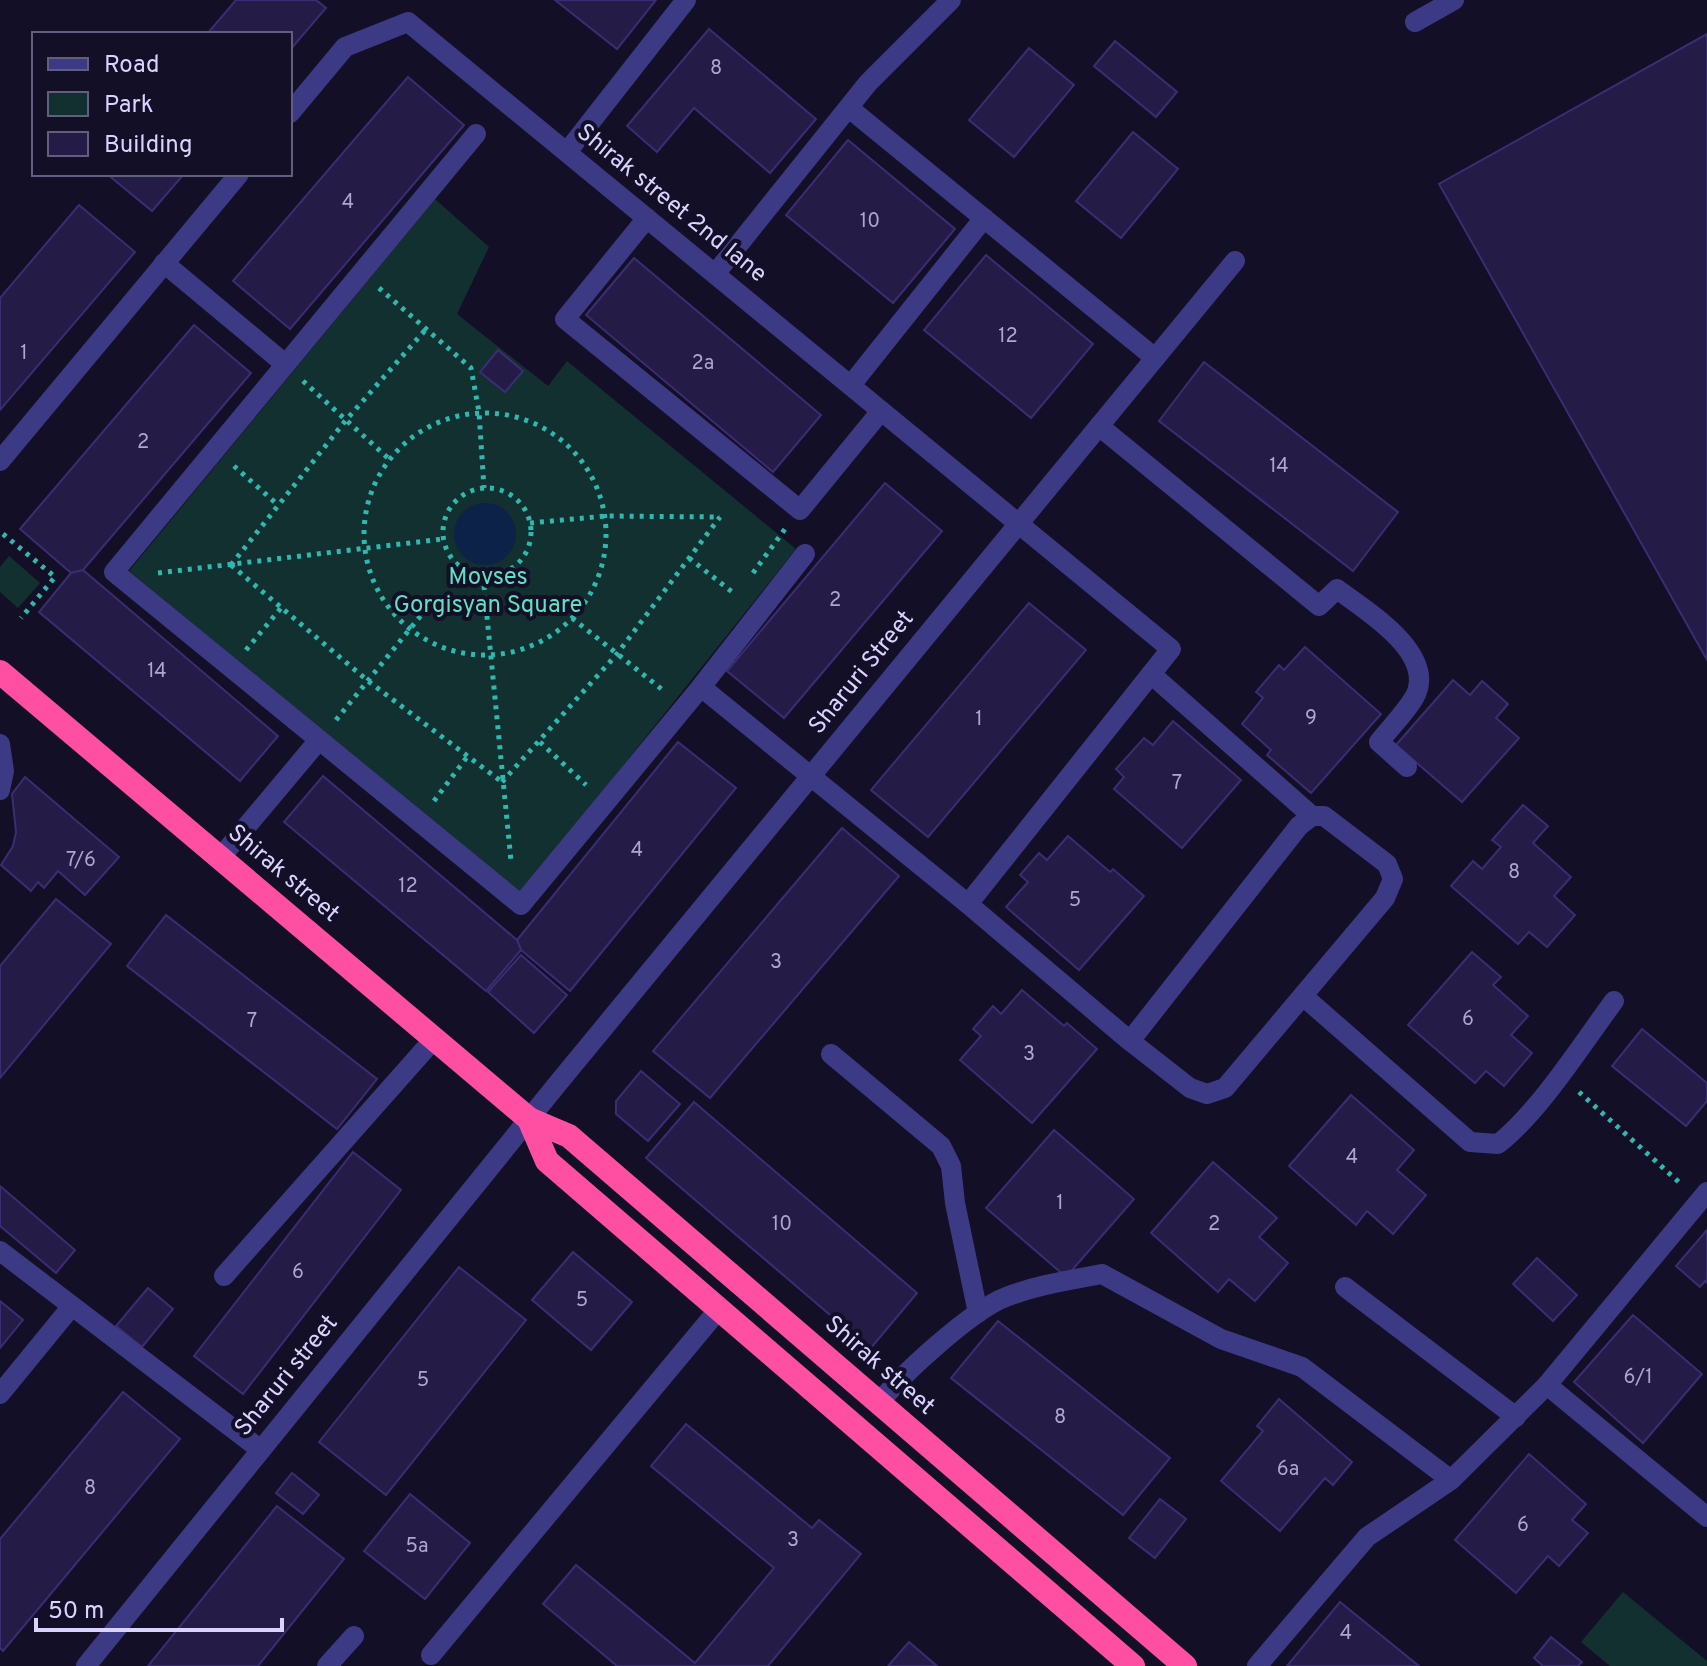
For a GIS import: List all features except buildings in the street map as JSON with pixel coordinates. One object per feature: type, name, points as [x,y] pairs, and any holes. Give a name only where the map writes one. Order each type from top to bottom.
[{"type":"highway","name":"Shirak street","points":[[0,672],[529,1119],[569,1136],[1185,1666]]},
{"type":"highway","name":"Shirak street","points":[[529,1119],[547,1161],[1133,1666]]},
{"type":"street","points":[[567,152],[686,0]]},
{"type":"street","points":[[715,274],[868,83],[951,0]]},
{"type":"street","points":[[1415,22],[1454,0]]},
{"type":"street","name":"Shirak street 2nd lane","points":[[292,111],[345,47],[408,22],[1171,649],[1151,674]]},
{"type":"street","points":[[849,108],[1155,358]]},
{"type":"street","points":[[476,134],[114,572],[324,735],[521,905],[701,687],[805,554]]},
{"type":"street","points":[[0,461],[237,176]]},
{"type":"street","points":[[647,218],[565,319],[800,510],[881,411]]},
{"type":"street","points":[[851,385],[984,218]]},
{"type":"street","name":"Sharuri Street","points":[[529,1119],[1235,261]]},
{"type":"street","points":[[164,263],[285,364]]},
{"type":"street","points":[[1099,426],[1319,606],[1337,589],[1399,637],[1417,668],[1418,684],[1415,697],[1379,742],[1407,767]]},
{"type":"street","points":[[968,904],[1151,674],[1312,816]]},
{"type":"street","points":[[701,687],[968,904],[1130,1041],[1190,1088],[1207,1094],[1225,1088],[1385,898],[1393,879],[1387,864],[1324,816],[1312,816],[1299,826],[1130,1041]]},
{"type":"street","points":[[220,858],[324,735]]},
{"type":"street","points":[[0,744],[4,771],[0,790]]},
{"type":"street","points":[[1303,996],[1470,1142],[1498,1144],[1511,1134],[1560,1075],[1614,1001]]},
{"type":"street","points":[[224,1276],[434,1039]]},
{"type":"street","points":[[831,1054],[941,1146],[951,1166],[955,1203],[978,1313]]},
{"type":"street","name":"Sharuri street","points":[[86,1666],[529,1119]]},
{"type":"street","points":[[1257,1666],[1367,1537],[1451,1480],[1547,1385],[1703,1196]]},
{"type":"street","points":[[0,1251],[261,1450]]},
{"type":"street","points":[[879,1403],[896,1381],[978,1313],[1005,1297],[1102,1274],[1221,1339],[1302,1367],[1451,1480]]},
{"type":"street","points":[[1345,1287],[1516,1417]]},
{"type":"street","points":[[0,1394],[72,1306]]},
{"type":"street","points":[[431,1655],[719,1309]]},
{"type":"street","points":[[1547,1385],[1707,1517]]},
{"type":"street","points":[[327,1666],[354,1636]]},
{"type":"path","points":[[377,286],[471,368],[479,412],[484,488]]},
{"type":"path","points":[[231,565],[346,420],[427,328]]},
{"type":"path","points":[[291,391],[301,379],[389,459]]},
{"type":"path","points":[[479,412],[514,416],[548,429],[575,452],[595,481],[606,516],[606,553],[594,588],[572,618],[548,638],[520,650],[489,655],[461,652],[434,644],[410,629],[388,607],[373,579],[365,549],[365,517],[373,486],[389,459],[414,436],[445,419],[479,412]]},
{"type":"path","points":[[224,478],[243,453]]},
{"type":"path","points":[[234,466],[278,505]]},
{"type":"path","points":[[484,488],[512,496],[522,506],[531,533],[529,547],[511,569],[497,575],[483,576],[469,573],[456,564],[443,539],[443,524],[457,499],[470,491],[484,488]]},
{"type":"path","points":[[502,782],[617,654],[720,517],[606,516],[530,523]]},
{"type":"path","points":[[3,534],[55,577],[21,618]]},
{"type":"path","points":[[150,574],[443,539]]},
{"type":"path","points":[[689,558],[736,595]]},
{"type":"path","points":[[150,574],[159,562]]},
{"type":"path","points":[[231,565],[368,681],[502,782]]},
{"type":"path","points":[[150,574],[161,584]]},
{"type":"path","points":[[483,576],[512,876]]},
{"type":"path","points":[[324,735],[431,603]]},
{"type":"path","points":[[242,654],[281,608]]},
{"type":"path","points":[[572,618],[684,707]]},
{"type":"path","points":[[540,742],[586,785],[577,797]]},
{"type":"path","points":[[427,810],[467,757]]},
{"type":"path","points":[[1560,1075],[1703,1196]]},
{"type":"green space","name":"Movses Gorgisyan Square","points":[[435,199],[489,247],[457,314],[548,386],[567,361],[796,549],[519,896],[129,571]]},
{"type":"green space","points":[[9,556],[40,583],[18,608],[0,592],[0,567]]},
{"type":"green space","points":[[1623,1592],[1707,1661],[1707,1666],[1610,1666],[1581,1642]]},
{"type":"water","points":[[485,503],[507,512],[516,534],[507,556],[485,565],[463,556],[454,534],[463,512]]}]
